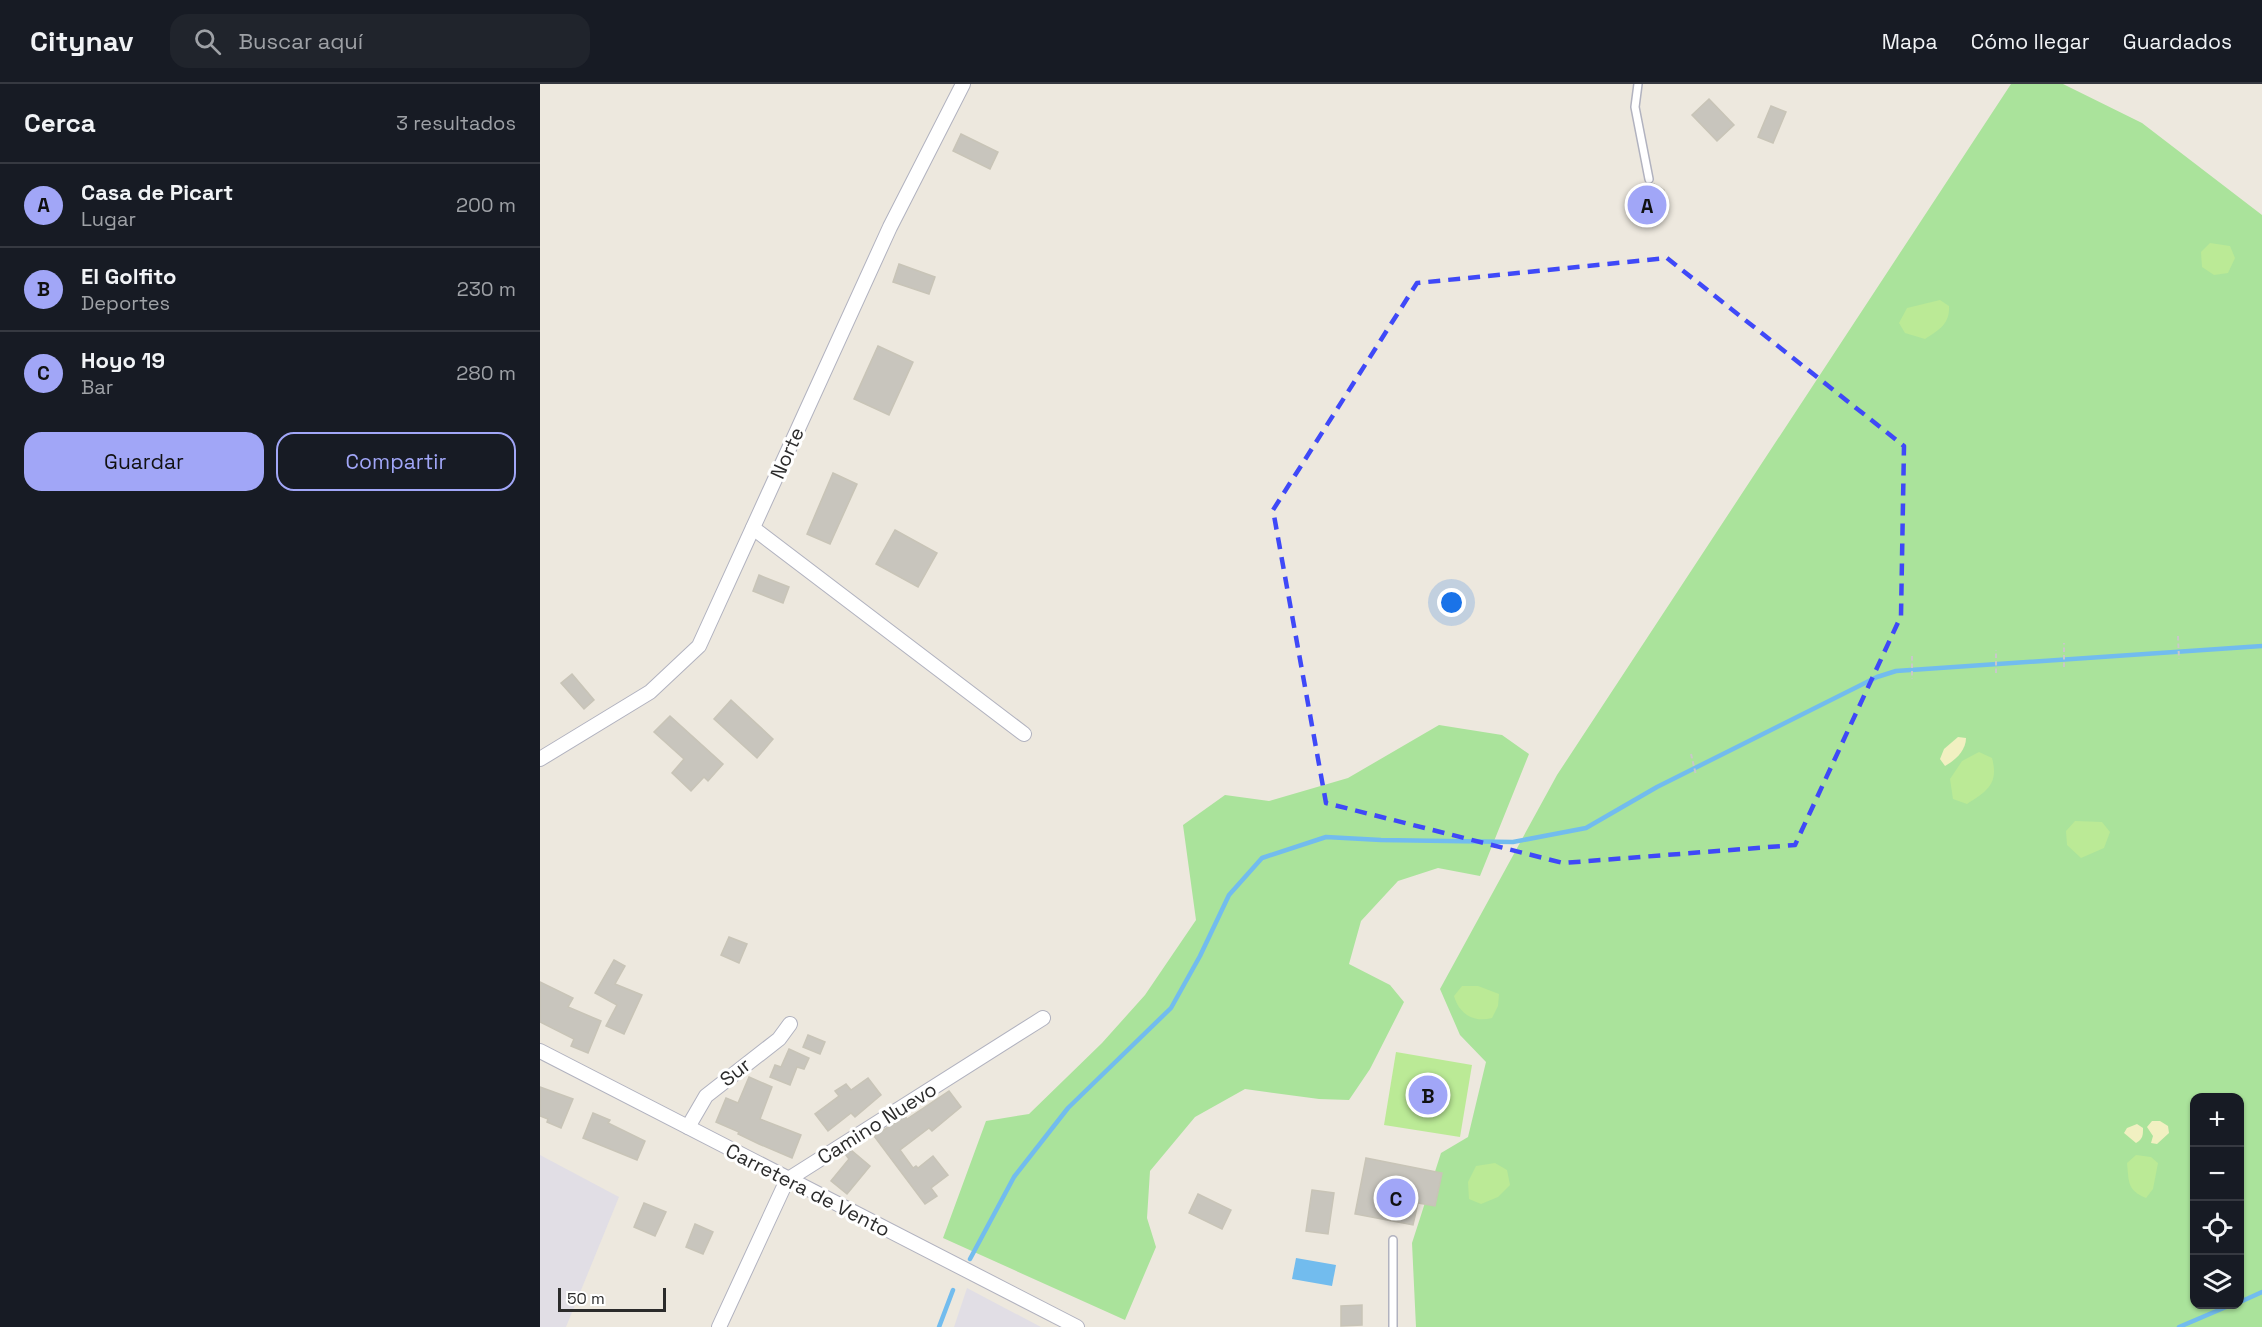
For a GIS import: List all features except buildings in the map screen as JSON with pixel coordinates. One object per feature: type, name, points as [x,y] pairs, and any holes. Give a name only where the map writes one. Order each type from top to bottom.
[{"type":"street","name":"Norte","points":[[540,759],[650,693],[699,646],[890,227],[963,84]]},
{"type":"street","points":[[753,528],[1024,734]]},
{"type":"street","name":"Camino Nuevo","points":[[787,1180],[1042,1018]]},
{"type":"street","name":"Sur","points":[[688,1127],[706,1096],[779,1039],[790,1024]]},
{"type":"street","name":"Carretera de Vento","points":[[540,1051],[787,1180],[1077,1327]]},
{"type":"street","points":[[719,1327],[787,1180]]},
{"type":"lane","points":[[1638,84],[1635,107],[1649,179]]},
{"type":"lane","points":[[1393,1327],[1394,1240]]},
{"type":"path","points":[[2178,636],[2179,659]]},
{"type":"path","points":[[2064,643],[2064,667]]},
{"type":"path","points":[[1996,650],[1996,673]]},
{"type":"path","points":[[1912,656],[1912,680]]},
{"type":"path","points":[[1691,754],[1696,775]]},
{"type":"highlighted area","points":[[1667,258],[1904,446],[1901,616],[1795,845],[1563,863],[1326,803],[1273,510],[1417,283]]},
{"type":"shaded area","points":[[540,1155],[619,1197],[566,1327],[540,1327]]},
{"type":"shaded area","points":[[967,1288],[1041,1327],[954,1327]]},
{"type":"green space","points":[[2011,84],[2063,84],[2142,123],[2262,215],[2262,1327],[1416,1327],[1412,1243],[1441,1153],[1468,1137],[1486,1062],[1460,1035],[1440,989],[1557,775]]},
{"type":"green space","points":[[2210,243],[2230,246],[2235,258],[2228,273],[2214,275],[2202,267],[2201,252]]},
{"type":"green space","points":[[1940,300],[1949,306],[1949,312],[1946,322],[1939,329],[1925,339],[1905,333],[1899,323],[1907,308]]},
{"type":"green space","points":[[1439,725],[1502,735],[1529,754],[1480,876],[1438,868],[1398,881],[1361,921],[1349,964],[1390,985],[1404,1002],[1370,1069],[1349,1100],[1319,1099],[1245,1089],[1195,1117],[1150,1171],[1147,1218],[1156,1247],[1125,1320],[943,1238],[986,1121],[1029,1114],[1102,1043],[1145,995],[1196,920],[1183,825],[1225,795],[1269,801],[1348,778]]},
{"type":"green space","points":[[1979,752],[1992,758],[1994,774],[1990,786],[1967,804],[1953,799],[1950,779],[1962,761]]},
{"type":"green space","points":[[2075,821],[2102,822],[2110,832],[2104,848],[2081,858],[2067,845],[2066,831]]},
{"type":"green space","points":[[1462,986],[1478,986],[1499,994],[1498,1006],[1492,1018],[1473,1018],[1463,1012],[1454,996]]},
{"type":"green space","points":[[1396,1052],[1472,1065],[1460,1137],[1384,1125]]},
{"type":"green space","points":[[2136,1155],[2151,1157],[2158,1163],[2153,1189],[2146,1198],[2135,1192],[2130,1185],[2127,1163]]},
{"type":"green space","points":[[1495,1163],[1507,1170],[1510,1185],[1498,1197],[1481,1204],[1469,1199],[1468,1182],[1476,1166]]},
{"type":"sand","points":[[1958,737],[1966,738],[1964,747],[1956,758],[1945,766],[1940,759],[1944,749]]},
{"type":"sand","points":[[2152,1121],[2160,1121],[2168,1126],[2169,1133],[2157,1144],[2151,1143],[2153,1136],[2147,1127]]},
{"type":"sand","points":[[2137,1124],[2143,1128],[2143,1133],[2136,1143],[2124,1133],[2127,1128]]},
{"type":"water","points":[[1296,1258],[1336,1265],[1332,1286],[1292,1279]]},
{"type":"waterway","points":[[970,1259],[1014,1177],[1068,1108],[1171,1008],[1200,956],[1229,895],[1262,858],[1326,837],[1513,842],[1586,828],[1657,787],[1877,677],[1896,671],[2262,646]]},
{"type":"waterway","points":[[939,1327],[953,1290]]},
{"type":"waterway","points":[[2244,1300],[2262,1292]]},
{"type":"waterway","points":[[2179,1327],[2221,1309]]},
{"type":"place","name":"Casa de Picart","points":[[1647,205]]},
{"type":"place","name":"El Golfito","points":[[1428,1095]]},
{"type":"place","name":"Hoyo 19","points":[[1396,1198]]}]
